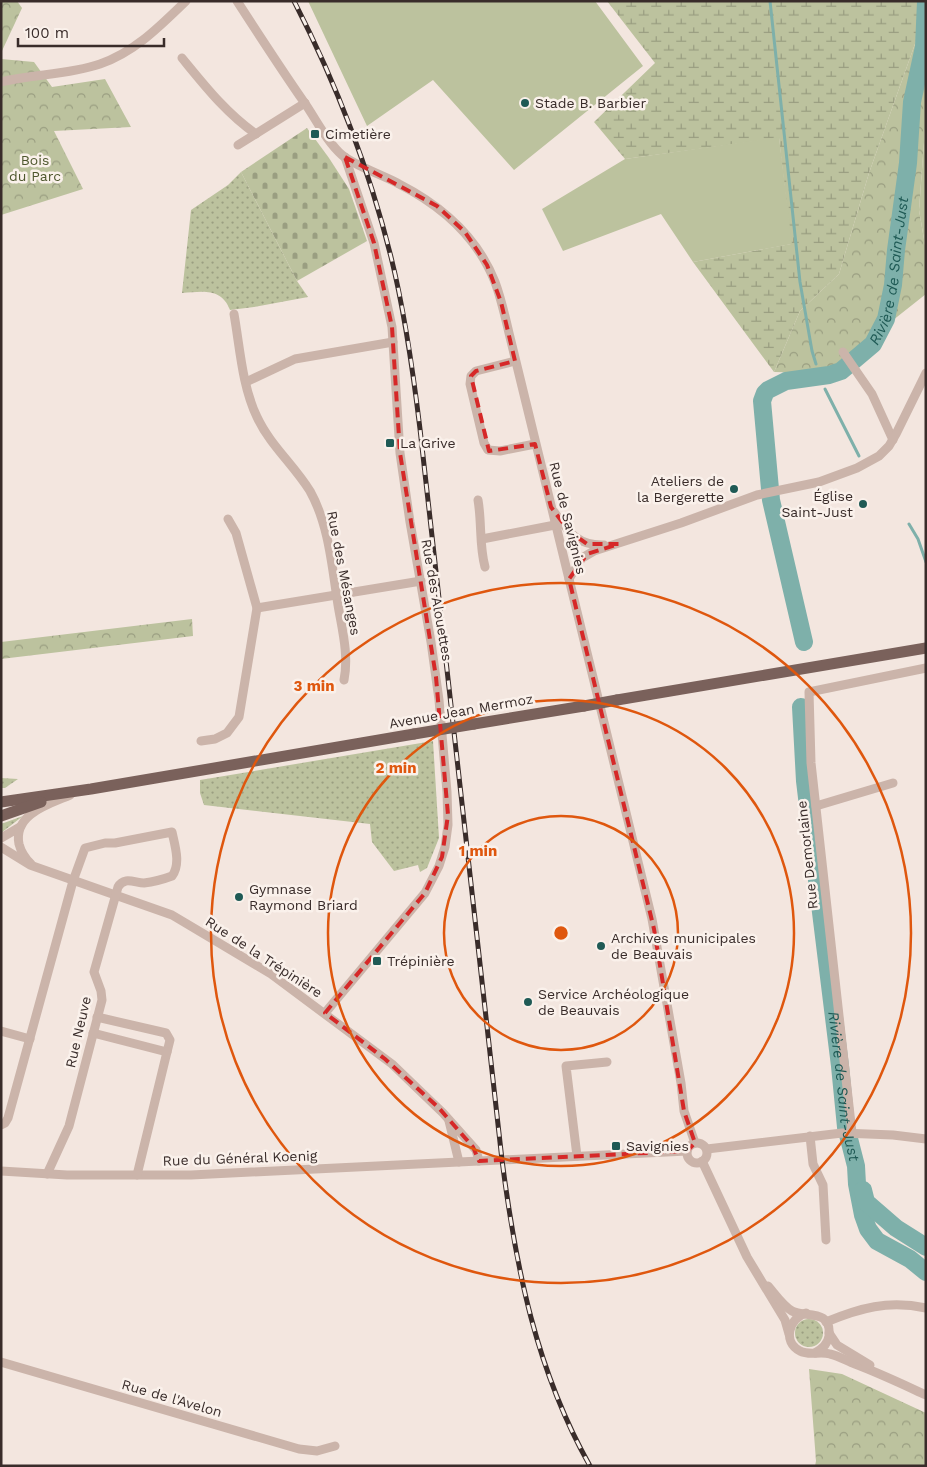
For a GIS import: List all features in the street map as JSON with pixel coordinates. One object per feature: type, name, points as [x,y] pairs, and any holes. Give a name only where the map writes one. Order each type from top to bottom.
[{"type":"main road","name":"Avenue Jean Mermoz","points":[[1,802],[91,789],[926,648]]},
{"type":"main road","points":[[1,816],[35,804],[91,789]]},
{"type":"street","points":[[1,82],[72,71],[108,61],[144,41],[186,1]]},
{"type":"street","name":"Rue de Savignies","points":[[237,1],[304,103],[345,158],[425,198],[465,232],[484,258],[494,280],[509,333],[654,929],[681,1083],[684,1111],[695,1143]]},
{"type":"street","points":[[182,58],[223,107],[256,134]]},
{"type":"street","points":[[238,145],[304,103]]},
{"type":"street","name":"Rue des Alouettes","points":[[325,1013],[419,901],[436,874],[445,847],[448,815],[444,746],[436,677],[400,453],[394,342],[375,248],[345,158]]},
{"type":"street","name":"Rue des Mésanges","points":[[234,314],[252,406],[263,430],[304,481],[318,507],[324,530],[347,662],[344,680]]},
{"type":"street","points":[[246,382],[287,362],[303,357],[394,342]]},
{"type":"street","points":[[849,359],[872,394],[893,440]]},
{"type":"street","points":[[515,361],[476,371],[471,376],[470,384],[484,443],[488,450],[495,452],[535,444]]},
{"type":"street","points":[[569,579],[587,554],[763,494],[819,482],[857,468],[879,456],[893,440],[926,373]]},
{"type":"street","points":[[478,500],[484,568]]},
{"type":"street","points":[[551,507],[569,532],[582,542],[602,546],[619,544]]},
{"type":"street","points":[[201,741],[215,739],[227,733],[239,718],[257,608],[236,533],[228,519]]},
{"type":"street","points":[[482,539],[555,525]]},
{"type":"street","points":[[257,608],[421,581]]},
{"type":"street","name":"Rue Demorlaine","points":[[848,1133],[845,1067],[810,752],[809,692],[926,668]]},
{"type":"street","points":[[816,806],[893,783]]},
{"type":"street","points":[[1,838],[20,827],[24,820],[37,809],[72,794]]},
{"type":"street","name":"Rue de la Trépinière","points":[[20,827],[18,836],[20,848],[26,858],[38,868]]},
{"type":"street","points":[[1,1125],[7,1120],[73,880],[84,849],[105,843],[115,843],[172,832],[177,856],[176,868],[172,876],[143,883],[132,880],[122,882],[116,895]]},
{"type":"street","name":"Rue de la Trépinière","points":[[1,847],[24,862],[38,868],[156,908],[186,922],[276,978],[385,1058],[438,1107],[476,1150],[479,1161]]},
{"type":"street","name":"Rue Neuve","points":[[47,1174],[69,1126],[97,1017],[102,995],[94,972],[116,895]]},
{"type":"street","points":[[97,1017],[166,1033],[170,1040],[137,1175]]},
{"type":"street","points":[[1,1031],[30,1039]]},
{"type":"street","points":[[93,1033],[167,1052]]},
{"type":"street","points":[[577,1156],[566,1066],[607,1062]]},
{"type":"street","name":"Rue de la Trépinière","points":[[446,1117],[450,1125],[459,1162]]},
{"type":"street","points":[[707,1149],[848,1133],[926,1139]]},
{"type":"street","points":[[810,1136],[814,1164],[823,1185],[826,1240]]},
{"type":"street","points":[[695,1143],[702,1144],[707,1149],[707,1156],[702,1161],[697,1163],[691,1161],[688,1157],[687,1151],[695,1143]]},
{"type":"street","name":"Rue du Général Koenig","points":[[1,1171],[47,1174],[201,1174],[687,1151]]},
{"type":"street","points":[[702,1161],[744,1250],[786,1324],[792,1343],[798,1350],[806,1353],[834,1355],[926,1395]]},
{"type":"street","points":[[757,1275],[790,1309],[797,1313],[817,1315],[826,1322],[829,1333],[837,1345],[894,1380]]},
{"type":"street","points":[[826,1322],[857,1310],[874,1306],[905,1305],[926,1308]]},
{"type":"street","points":[[789,1334],[793,1322],[798,1317],[806,1314]]},
{"type":"street","points":[[813,1353],[824,1348],[829,1333]]},
{"type":"street","name":"Rue de l'Avelon","points":[[1,1362],[299,1449],[317,1451],[335,1446]]},
{"type":"highlighted area","points":[[345,157],[437,206],[465,232],[487,265],[501,302],[515,361],[476,371],[471,376],[489,451],[535,444],[551,507],[569,531],[587,544],[619,544],[587,554],[569,579],[654,929],[684,1111],[695,1143],[687,1151],[479,1161],[473,1147],[438,1107],[385,1059],[325,1013],[425,893],[442,857],[448,815],[436,677],[400,453],[392,327],[374,243]]},
{"type":"green space","points":[[1,1],[17,1],[22,8],[1,53]]},
{"type":"green space","name":"Stade B. Barbier","points":[[308,1],[595,1],[643,66],[514,170],[433,80],[367,126]]},
{"type":"green space","points":[[607,1],[926,1],[926,13],[869,173],[839,274],[800,311],[774,372],[693,262],[791,244],[779,138],[625,159],[594,122],[655,63]]},
{"type":"green space","points":[[926,13],[926,115],[919,210],[926,251],[926,294],[835,366],[814,373],[774,372],[800,311],[839,274],[869,173]]},
{"type":"green space","name":"Bois du Parc","points":[[1,59],[34,62],[52,87],[105,79],[131,127],[54,131],[83,189],[1,215]]},
{"type":"green space","points":[[926,115],[926,251],[919,210]]},
{"type":"green space","points":[[307,128],[349,189],[367,241],[297,281],[241,172]]},
{"type":"green space","points":[[779,137],[792,244],[693,262],[661,214],[563,251],[542,209],[625,159]]},
{"type":"green space","points":[[241,172],[297,281],[308,297],[230,310],[222,298],[216,294],[210,292],[182,293],[191,210],[228,185]]},
{"type":"green space","points":[[192,619],[193,636],[1,659],[1,642]]},
{"type":"green space","points":[[433,741],[439,838],[427,868],[420,872],[418,865],[394,871],[372,842],[370,824],[204,805],[200,793],[200,780]]},
{"type":"green space","points":[[1,778],[18,779],[5,788],[1,788]]},
{"type":"green space","points":[[23,816],[1,833],[1,824]]},
{"type":"green space","points":[[809,1319],[819,1323],[823,1333],[819,1343],[809,1347],[799,1343],[795,1333],[799,1323]]},
{"type":"green space","points":[[809,1369],[842,1374],[926,1413],[926,1466],[815,1466]]},
{"type":"waterway","points":[[770,1],[800,282],[816,364]]},
{"type":"waterway","name":"Rivière de Saint-Just","points":[[804,642],[771,500],[762,401],[768,390],[786,381],[829,375],[841,371],[873,344],[886,319],[893,285],[908,163],[912,102],[924,47],[926,2]]},
{"type":"waterway","points":[[825,389],[859,456]]},
{"type":"waterway","points":[[909,524],[918,539],[926,562]]},
{"type":"waterway","name":"Rivière de Saint-Just","points":[[801,707],[805,781],[814,856]]},
{"type":"waterway","name":"Rivière de Saint-Just","points":[[816,872],[846,1127],[856,1166],[857,1184],[863,1215],[868,1229],[877,1241],[910,1259],[926,1272]]},
{"type":"waterway","points":[[863,1190],[866,1202],[896,1228],[926,1247]]},
{"type":"railway","points":[[294,1],[324,63],[362,159],[391,257],[400,299],[420,429],[502,1160],[514,1240],[531,1318],[542,1355],[555,1393],[571,1430],[590,1466]]},
{"type":"place","name":"Stade B. Barbier","points":[[525,103]]},
{"type":"place","name":"Cimetière","points":[[315,134]]},
{"type":"place","name":"La Grive","points":[[390,443]]},
{"type":"place","name":"Ateliers de la Bergerette","points":[[734,489]]},
{"type":"place","name":"Église Saint-Just","points":[[863,504]]},
{"type":"place","name":"Gymnase Raymond Briard","points":[[239,897]]},
{"type":"place","name":"Archives municipales de Beauvais","points":[[601,946]]},
{"type":"place","name":"Trépinière","points":[[377,961]]},
{"type":"place","name":"Service Archéologique de Beauvais","points":[[528,1002]]},
{"type":"place","name":"Savignies","points":[[616,1146]]}]
